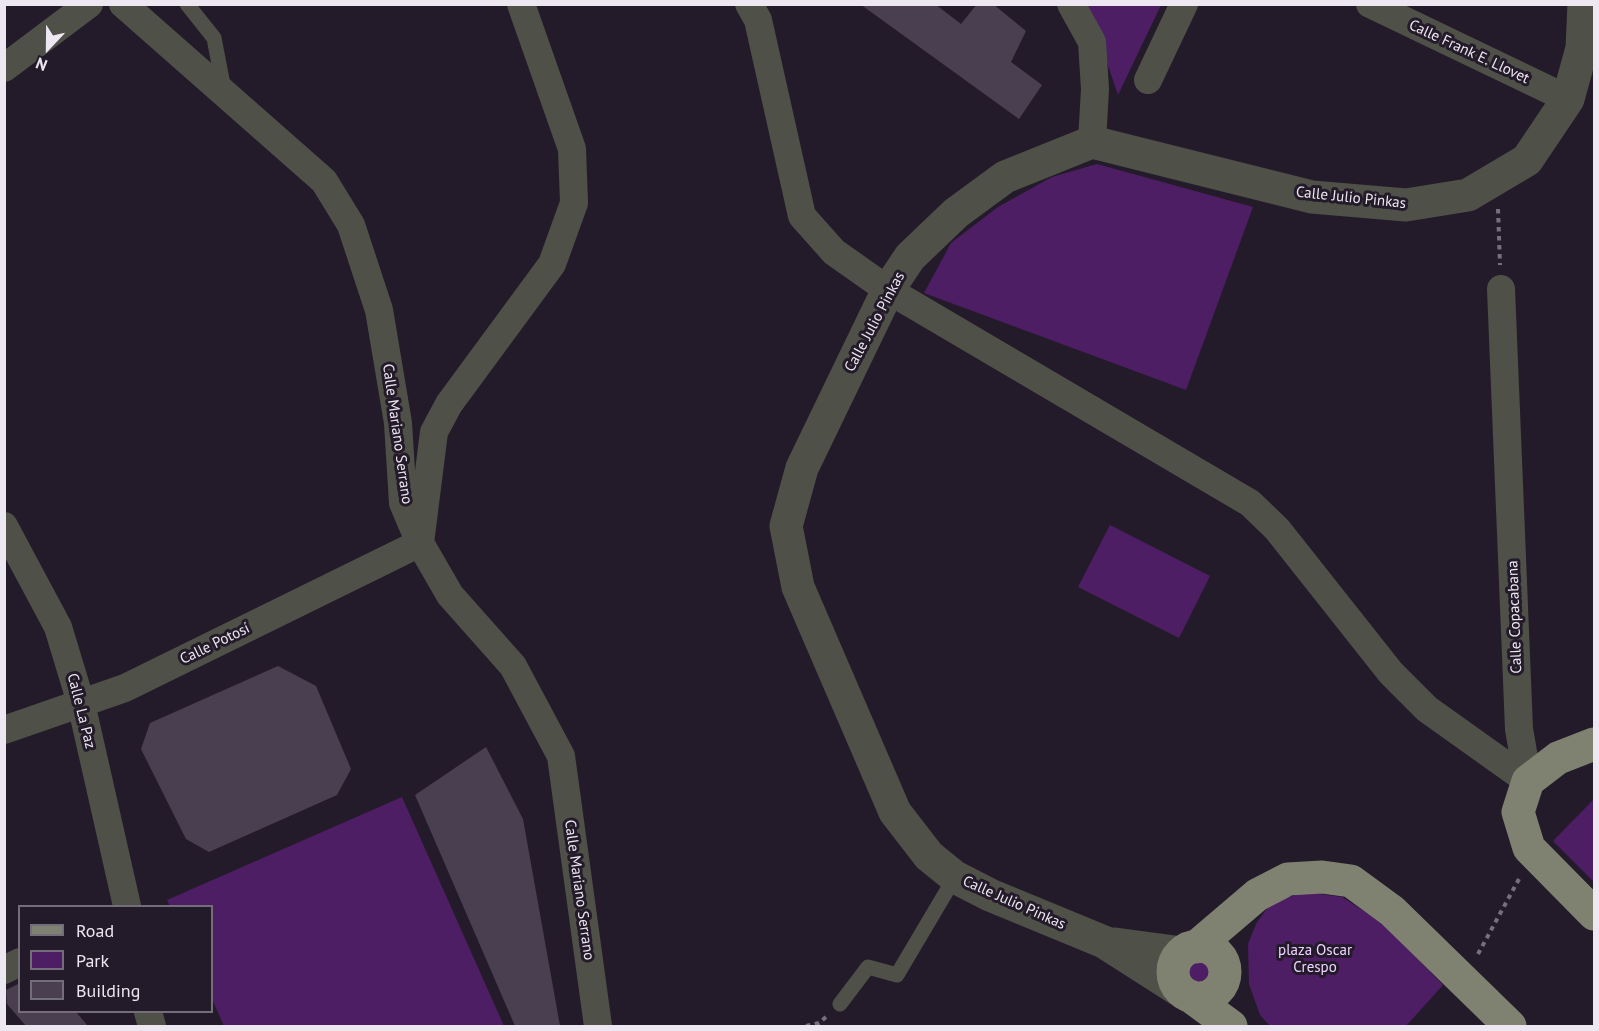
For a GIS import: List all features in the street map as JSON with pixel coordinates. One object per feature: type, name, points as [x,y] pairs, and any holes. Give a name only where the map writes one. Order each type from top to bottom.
[{"type":"main road","points":[[1528,781],[1558,758],[1594,744]]},
{"type":"main road","name":"Calle Copacabana","points":[[1528,781],[1518,812],[1529,848],[1594,914]]},
{"type":"main road","points":[[1231,1026],[1178,987],[1173,973],[1174,965],[1189,950],[1257,896],[1288,879],[1322,877],[1351,881],[1392,911],[1510,1026]]},
{"type":"main road","points":[[1187,994],[1197,998],[1212,995],[1223,981],[1239,934],[1257,896]]},
{"type":"main road","points":[[1189,950],[1205,947],[1218,955],[1225,969],[1223,981],[1251,1026]]},
{"type":"street","points":[[4,68],[89,4]]},
{"type":"street","name":"Calle Mariano Serrano","points":[[123,4],[224,90],[324,181],[351,225],[378,310],[398,423],[403,503],[420,543],[450,595],[513,666],[561,756],[598,1026]]},
{"type":"street","points":[[420,543],[434,432],[449,405],[552,264],[574,203],[572,149],[521,4]]},
{"type":"street","points":[[749,4],[758,20],[802,216],[834,252],[888,290],[1218,482],[1250,503],[1277,529],[1391,673],[1427,709],[1528,781]]},
{"type":"street","points":[[1071,4],[1092,42],[1095,89],[1092,142]]},
{"type":"street","points":[[1148,80],[1184,4]]},
{"type":"street","name":"Calle Frank E. Llovet","points":[[1370,4],[1568,99]]},
{"type":"street","name":"Calle Julio Pinkas","points":[[1187,994],[1104,942],[990,895],[955,877],[928,856],[895,812],[798,587],[786,526],[802,468],[888,290],[910,257],[956,213],[1005,177],[1092,142],[1312,197],[1406,205],[1468,195],[1527,160],[1568,99],[1582,48],[1584,4]]},
{"type":"street","name":"Calle Copacabana","points":[[1501,290],[1519,729],[1528,781]]},
{"type":"street","name":"Calle La Paz","points":[[4,526],[58,627],[81,703],[123,905]]},
{"type":"street","name":"Calle Potosí","points":[[4,730],[125,688],[420,543]]},
{"type":"street","name":"Calle Julio Pinkas","points":[[1104,942],[1189,950]]},
{"type":"street","points":[[4,970],[18,963]]},
{"type":"lane","points":[[187,4],[214,38],[224,90]]},
{"type":"lane","points":[[840,1004],[868,967],[897,975],[955,877]]},
{"type":"path","points":[[1497,178],[1501,290]]},
{"type":"path","points":[[1463,981],[1533,852]]},
{"type":"green space","points":[[1083,5],[1161,5],[1118,95],[1096,30]]},
{"type":"green space","points":[[1097,164],[1253,207],[1186,390],[924,293],[951,243],[998,207],[1052,177]]},
{"type":"green space","points":[[1110,525],[1210,576],[1179,638],[1078,587]]},
{"type":"green space","points":[[402,797],[504,1026],[224,1026],[213,1001],[213,905],[170,905],[167,900]]},
{"type":"green space","points":[[1594,799],[1594,882],[1553,841]]},
{"type":"green space","name":"plaza Oscar Crespo","points":[[1304,892],[1342,897],[1384,924],[1443,985],[1406,1026],[1270,1026],[1260,1015],[1249,984],[1248,944],[1256,924],[1270,904]]},
{"type":"green space","points":[[1201,960],[1211,963],[1214,973],[1211,983],[1201,986],[1191,983],[1188,973],[1191,963]]},
{"type":"building","points":[[860,4],[935,4],[961,24],[977,4],[993,4],[1026,31],[1011,62],[1042,85],[1019,119]]},
{"type":"building","points":[[278,666],[316,686],[351,769],[337,795],[209,852],[186,839],[141,749],[150,723]]},
{"type":"building","points":[[486,747],[523,819],[560,1026],[515,1026],[415,795]]},
{"type":"building","points":[[18,984],[18,1013],[77,1013],[88,1026],[26,1026],[7,1004],[6,990]]}]
